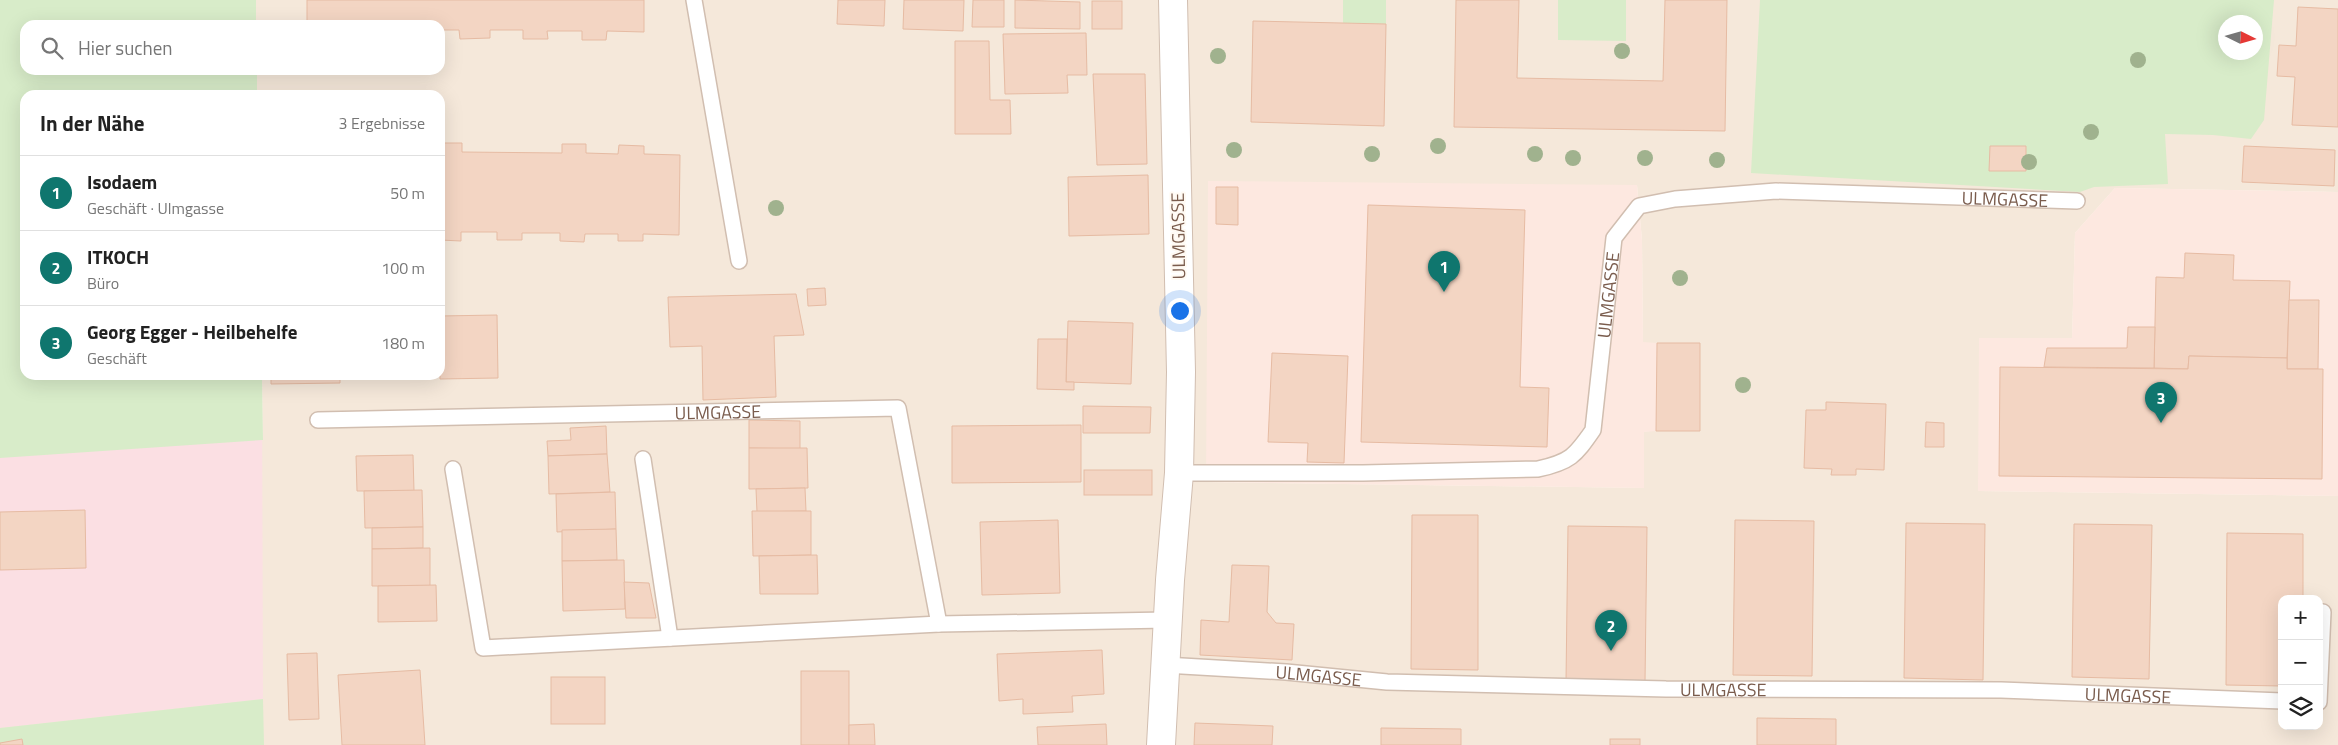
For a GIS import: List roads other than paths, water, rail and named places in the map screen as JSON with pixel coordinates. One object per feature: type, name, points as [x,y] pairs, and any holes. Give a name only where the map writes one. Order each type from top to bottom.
[{"type":"street","name":"ULMGASSE","points":[[1161,745],[1179,473],[1181,372],[1173,0]]},
{"type":"lane","points":[[694,0],[739,261]]},
{"type":"lane","name":"ULMGASSE","points":[[1179,473],[1363,473],[1538,469],[1564,462],[1576,455],[1593,430],[1614,238],[1639,206],[1675,198],[1776,191],[2077,201]]},
{"type":"lane","name":"ULMGASSE","points":[[318,420],[898,408],[940,624]]},
{"type":"lane","points":[[642,459],[670,638]]},
{"type":"lane","points":[[453,469],[484,648],[940,624],[1168,620]]},
{"type":"lane","points":[[2320,685],[2322,640]]},
{"type":"lane","name":"ULMGASSE","points":[[1165,665],[1286,672],[1386,682],[1666,689],[2001,690],[2278,701]]},
{"type":"place","name":"Isodaem","points":[[1444,292]]},
{"type":"place","name":"Georg Egger - Heilbehelfe","points":[[2161,423]]},
{"type":"place","name":"ITKOCH","points":[[1611,651]]}]
